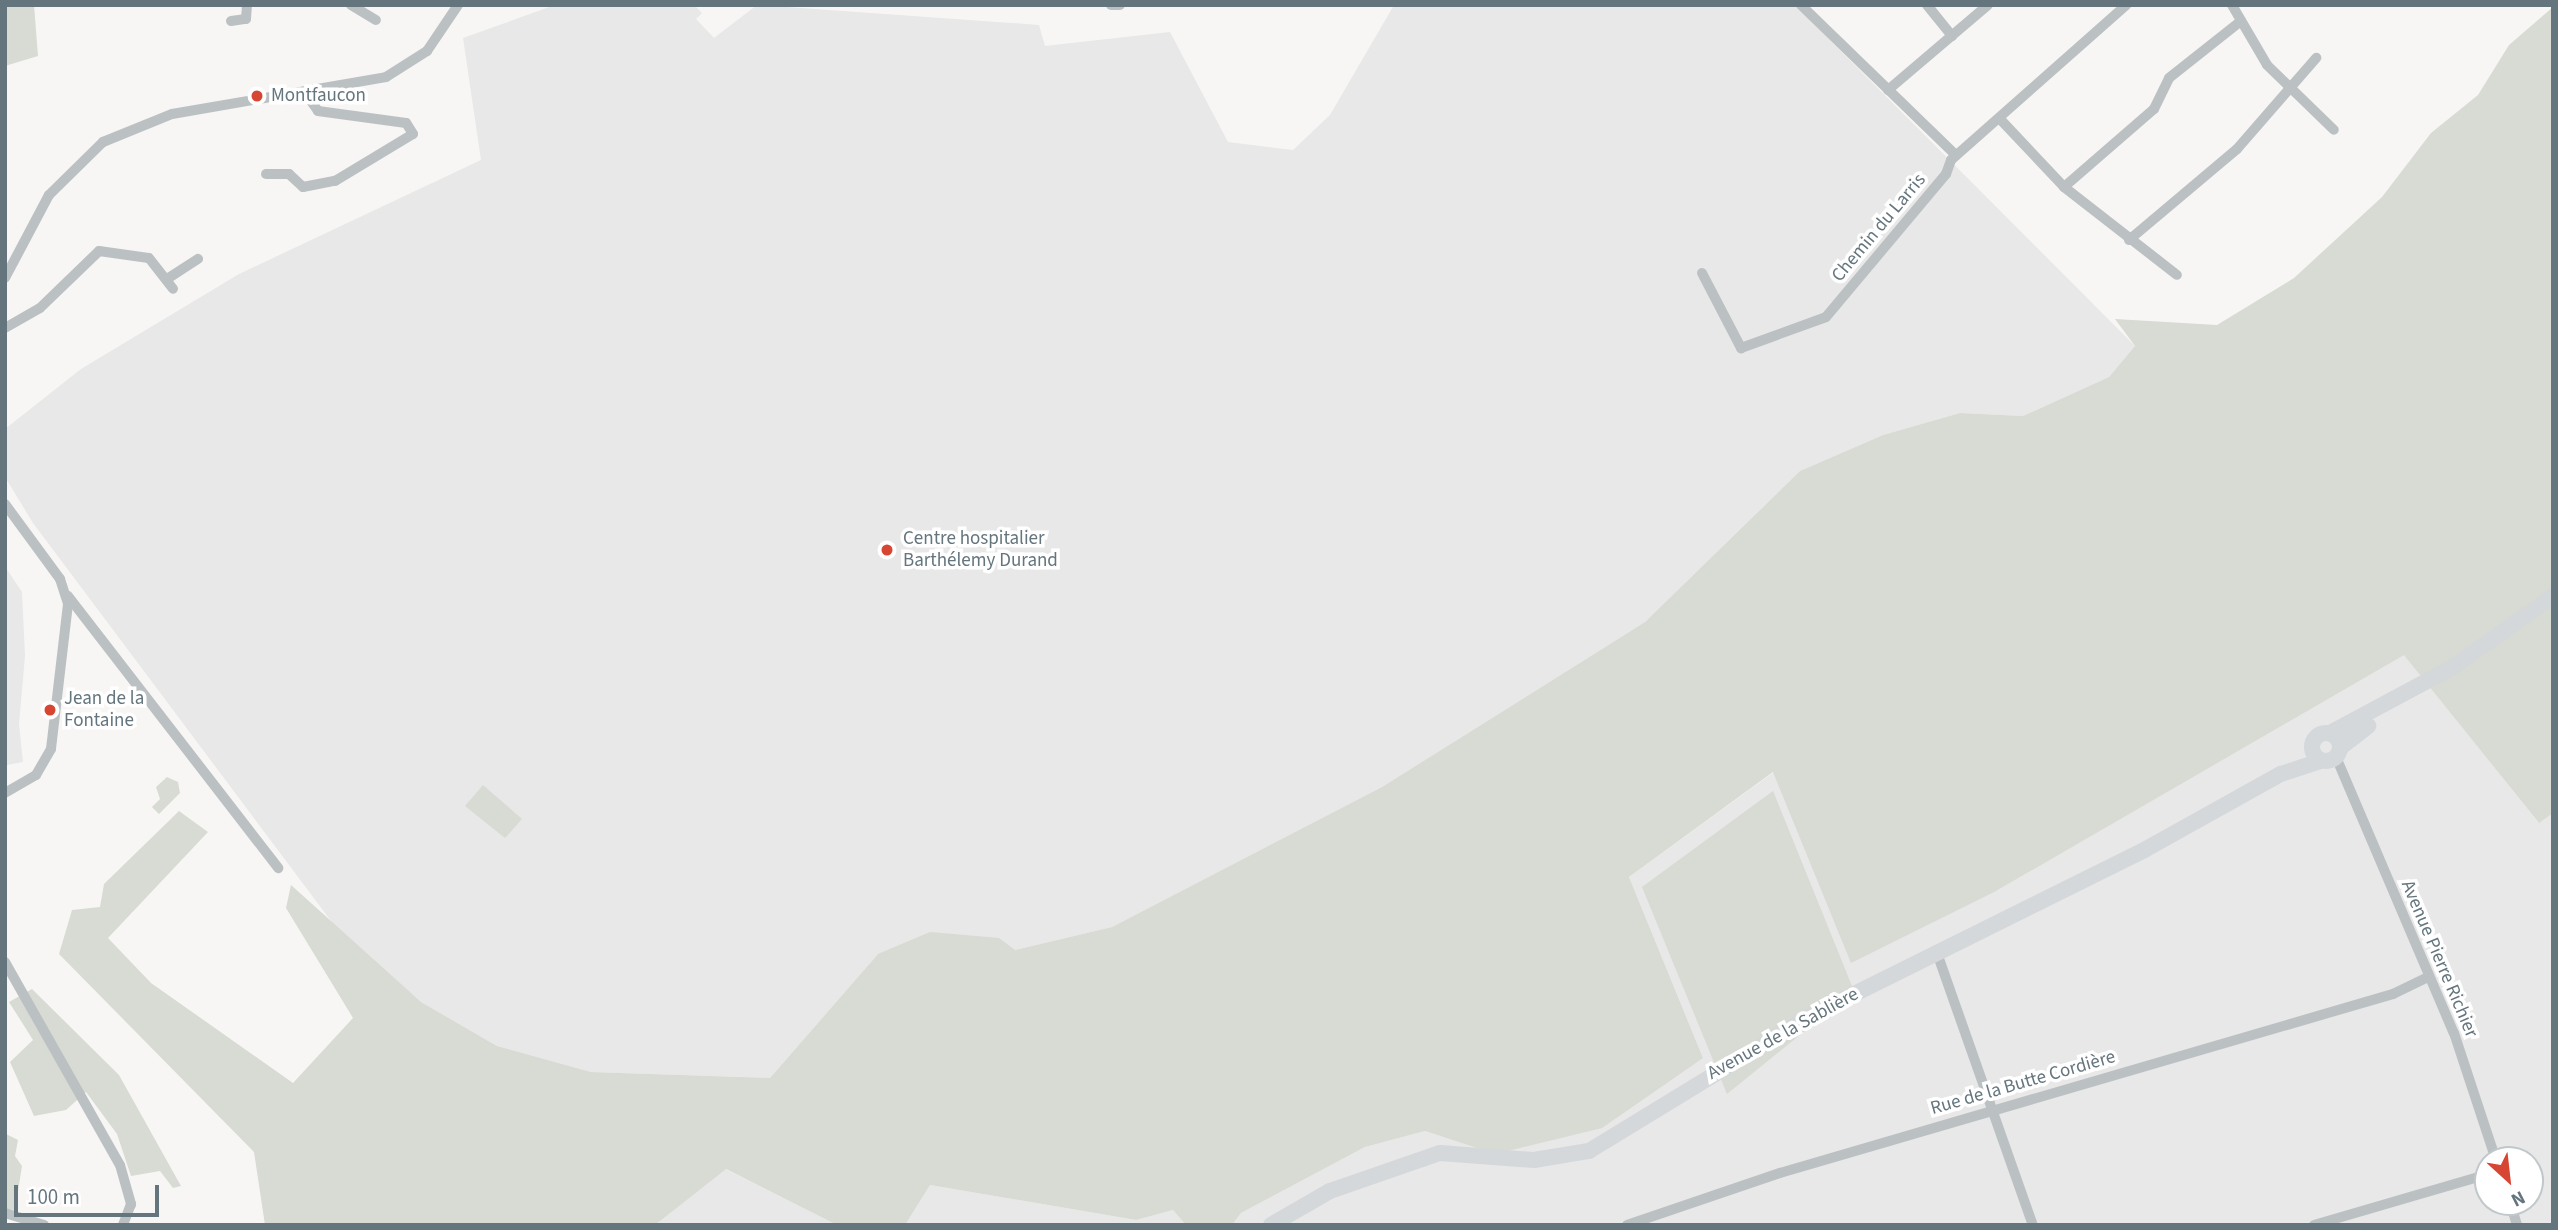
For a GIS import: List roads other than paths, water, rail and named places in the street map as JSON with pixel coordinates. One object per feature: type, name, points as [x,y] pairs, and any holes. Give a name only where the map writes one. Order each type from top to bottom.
[{"type":"main road","points":[[2327,755],[2317,735],[2330,733],[2453,667],[2553,596]]},
{"type":"main road","points":[[2327,755],[2553,608]]},
{"type":"main road","points":[[2327,755],[2330,733]]},
{"type":"main road","name":"Avenue de la Sablière","points":[[1271,1225],[1330,1191],[1440,1153],[1534,1160],[1589,1151],[1810,1016],[2281,774],[2327,755]]},
{"type":"street","points":[[230,21],[246,19],[247,5]]},
{"type":"street","points":[[351,5],[376,20]]},
{"type":"street","points":[[5,278],[49,195],[103,142],[172,114],[361,86],[408,65],[443,32],[458,5]]},
{"type":"street","points":[[1111,5],[1120,5]]},
{"type":"street","points":[[1801,5],[1956,155],[2000,119],[2126,5]]},
{"type":"street","points":[[1927,5],[1952,36]]},
{"type":"street","points":[[1888,90],[1988,5]]},
{"type":"street","points":[[2232,5],[2288,90],[2334,130]]},
{"type":"street","points":[[2064,187],[2154,109],[2169,78],[2241,21]]},
{"type":"street","points":[[2129,240],[2237,149],[2316,58]]},
{"type":"street","points":[[266,174],[289,174],[303,187],[335,181],[410,140],[411,126],[406,123],[318,111],[307,104],[307,95]]},
{"type":"street","points":[[2000,119],[2064,187],[2177,275]]},
{"type":"street","name":"Chemin du Larris","points":[[1702,273],[1741,348],[1826,317],[1956,155]]},
{"type":"street","points":[[5,328],[40,308],[99,251],[149,258],[170,284],[198,259]]},
{"type":"street","points":[[5,504],[68,596],[278,868]]},
{"type":"street","points":[[5,793],[36,775],[51,749],[68,596]]},
{"type":"street","name":"Avenue Pierre Richier","points":[[2327,755],[2339,776],[2428,976],[2491,1146]]},
{"type":"street","points":[[1937,953],[2033,1225]]},
{"type":"street","points":[[5,962],[120,1165],[131,1204],[123,1225]]},
{"type":"street","name":"Rue de la Butte Cordière","points":[[1627,1225],[1993,1110],[2393,994],[2428,976]]},
{"type":"street","points":[[2314,1225],[2474,1178]]},
{"type":"street","points":[[5,1213],[44,1225]]},
{"type":"place","name":"Montfaucon","points":[[257,96]]},
{"type":"place","name":"Centre hospitalier Barthélemy Durand","points":[[887,550]]},
{"type":"place","name":"Jean de la Fontaine","points":[[50,710]]}]
